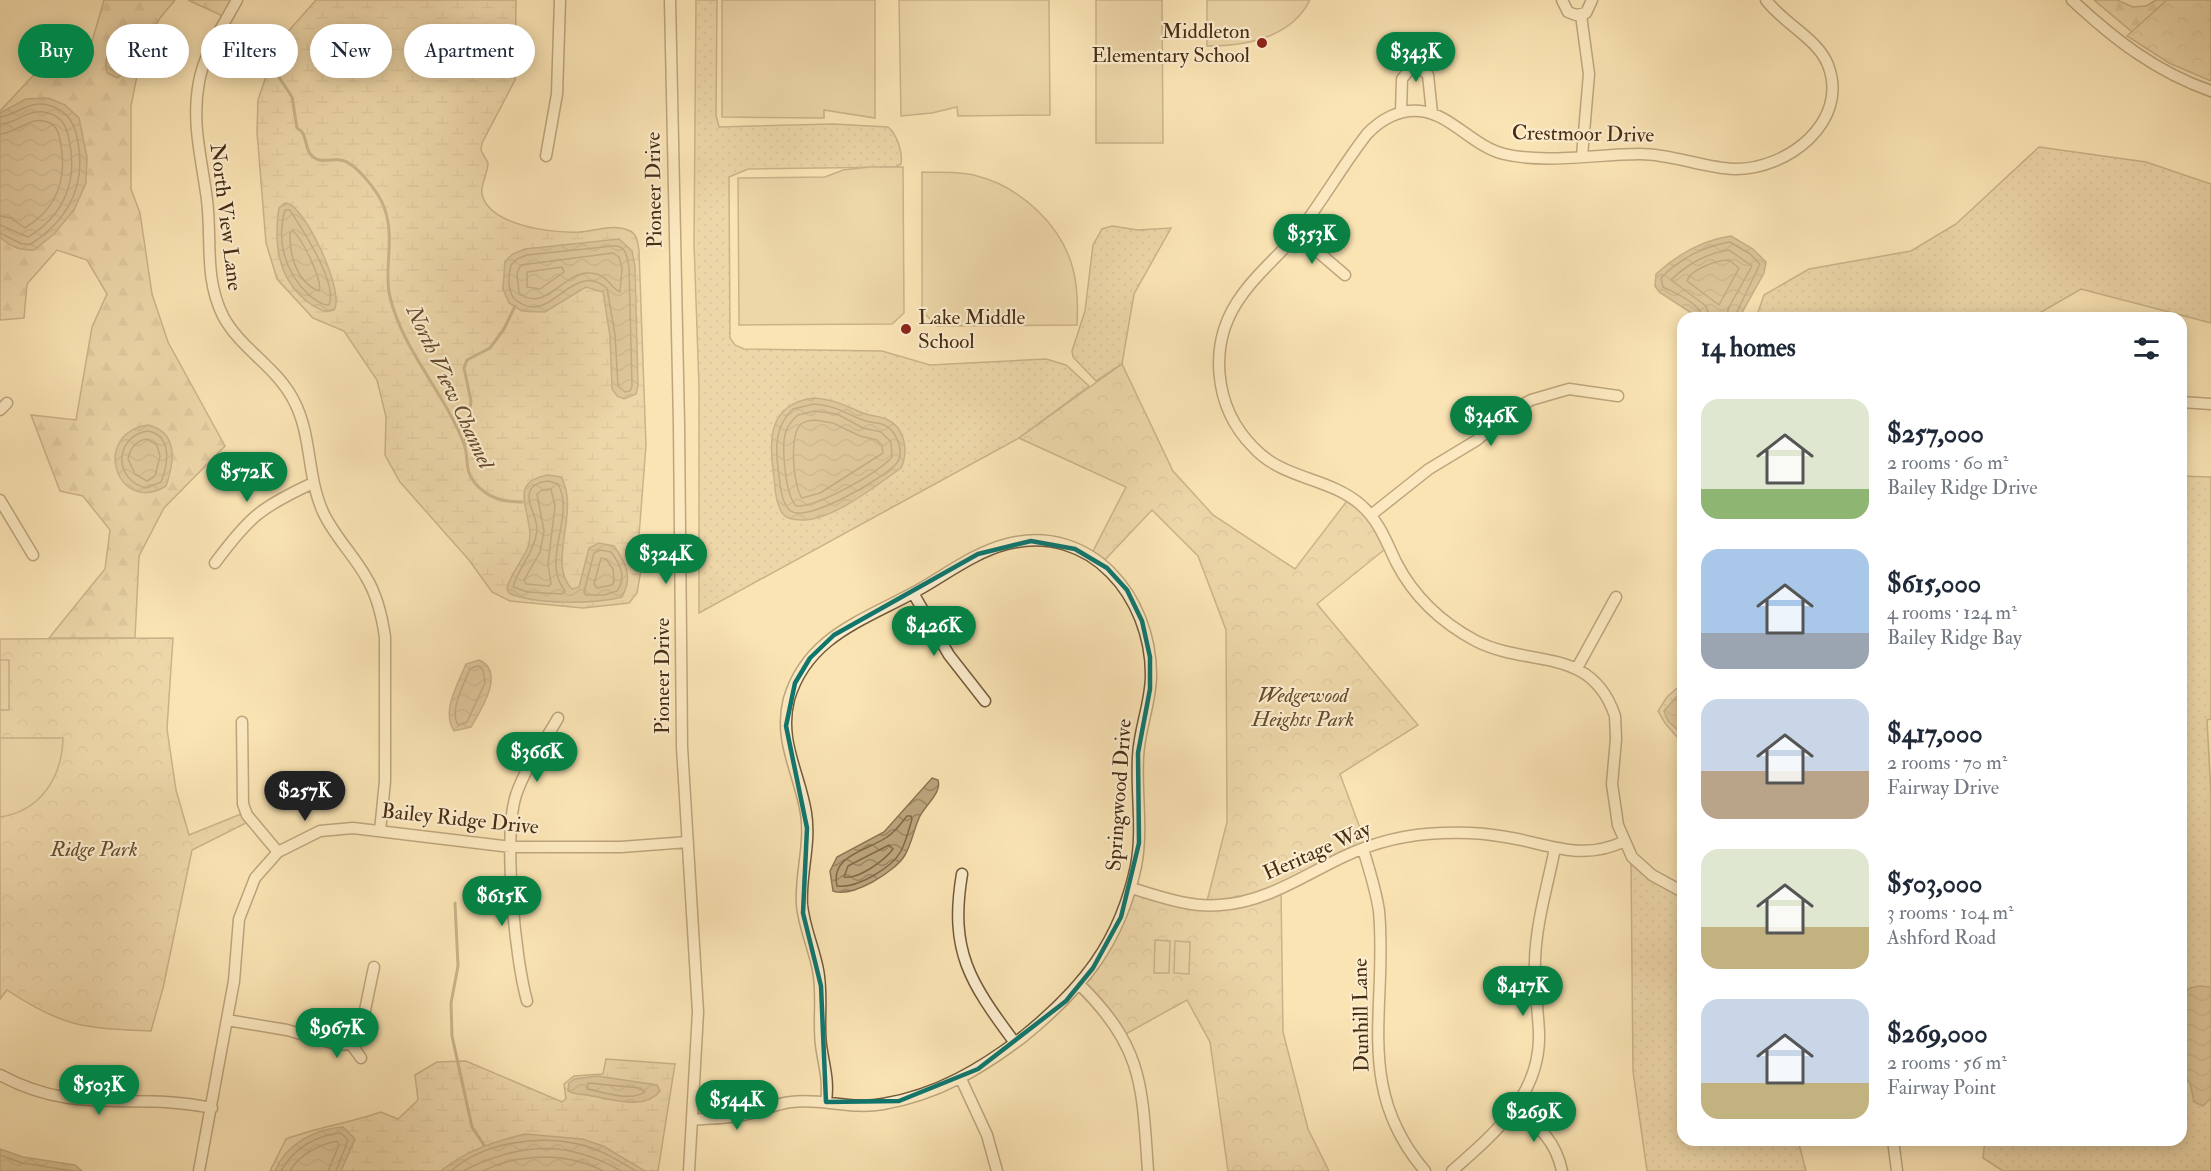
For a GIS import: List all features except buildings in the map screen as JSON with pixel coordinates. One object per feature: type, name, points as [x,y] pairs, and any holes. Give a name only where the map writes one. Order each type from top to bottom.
[{"type":"street","name":"North View Lane","points":[[237,0],[206,60],[195,104],[197,143],[207,200],[211,284],[232,329],[278,375],[296,403],[305,431],[313,483],[331,528],[366,576],[382,618],[385,637],[386,781],[380,831]]},
{"type":"street","points":[[546,156],[557,94],[560,0]]},
{"type":"street","name":"Pioneer Drive","points":[[670,0],[679,424],[682,747],[698,1012],[689,1171]]},
{"type":"street","points":[[1562,0],[1568,12],[1581,15],[1589,9],[1592,0]]},
{"type":"street","name":"Crestmoor Drive","points":[[1432,113],[1478,144],[1503,154],[1533,157],[1658,154],[1721,167],[1745,168],[1771,163],[1807,140],[1826,119],[1832,106],[1833,92],[1828,66],[1817,47],[1790,26],[1766,0]]},
{"type":"street","points":[[2072,0],[2111,35],[2140,56],[2175,76],[2211,91]]},
{"type":"street","points":[[1581,15],[1589,74],[1582,156]]},
{"type":"street","points":[[1401,112],[1401,79],[1410,69],[1416,68],[1428,75],[1431,81],[1432,113],[1401,112],[1381,121],[1367,134],[1296,234],[1234,306],[1218,358],[1222,393],[1232,420],[1242,435],[1267,460],[1294,475],[1336,488],[1371,515],[1412,588],[1449,625],[1492,648],[1522,656],[1561,661],[1577,668],[1604,693],[1615,716],[1613,798],[1625,841],[1632,857],[1677,888]]},
{"type":"street","points":[[1296,234],[1345,275]]},
{"type":"street","points":[[1371,515],[1429,469],[1478,440],[1510,412],[1531,400],[1569,390],[1618,396]]},
{"type":"street","points":[[2187,402],[2211,404]]},
{"type":"street","points":[[215,563],[240,528],[254,516],[276,500],[313,483]]},
{"type":"street","points":[[0,500],[33,555]]},
{"type":"street","name":"Springwood Drive","points":[[693,1120],[728,1118],[796,1101],[854,1106],[880,1105],[928,1092],[961,1079],[1015,1043],[1053,1012],[1080,985],[1110,941],[1131,888],[1139,843],[1138,753],[1151,674],[1147,638],[1136,605],[1127,590],[1107,568],[1085,554],[1061,545],[1031,541],[1003,545],[978,554],[913,593],[847,626],[820,646],[801,670],[787,711],[788,754],[807,820],[807,856],[802,900],[820,986],[821,1041],[829,1076],[826,1102]]},
{"type":"street","points":[[913,593],[949,655],[985,701]]},
{"type":"street","points":[[1577,668],[1616,597]]},
{"type":"street","points":[[527,1001],[519,971],[511,821],[516,795],[558,718]]},
{"type":"street","points":[[242,722],[243,804],[247,815],[278,852]]},
{"type":"street","name":"Bailey Ridge Drive","points":[[199,1171],[234,981],[238,926],[243,905],[255,878],[278,852],[320,831],[354,828],[511,847],[621,847],[688,842]]},
{"type":"street","name":"Heritage Way","points":[[1131,888],[1196,904],[1217,906],[1245,902],[1272,893],[1363,849],[1403,837],[1462,832],[1592,852],[1625,841]]},
{"type":"street","points":[[1452,1171],[1495,1132],[1515,1109],[1526,1090],[1538,1053],[1535,958],[1555,848]]},
{"type":"street","name":"Dunhill Lane","points":[[1363,849],[1378,911],[1378,1041],[1382,1087],[1389,1112],[1401,1136],[1425,1171]]},
{"type":"street","points":[[962,874],[956,921],[961,952],[983,998],[1015,1043]]},
{"type":"street","points":[[227,1020],[287,1030],[339,1045],[351,1044],[360,1034],[374,967]]},
{"type":"street","points":[[1080,985],[1113,1020],[1133,1057],[1142,1086],[1148,1171]]},
{"type":"street","points":[[351,1044],[360,1058]]},
{"type":"street","points":[[0,1075],[34,1091],[72,1100],[177,1102],[212,1108]]},
{"type":"street","points":[[961,1079],[987,1135],[997,1171]]},
{"type":"street","name":"Springwood Drive","points":[[694,1097],[734,1098],[772,1106]]},
{"type":"street","points":[[1515,1109],[1538,1126],[1548,1138],[1557,1153],[1562,1171]]},
{"type":"street","points":[[1894,1146],[1897,1171]]},
{"type":"highlighted area","points":[[1031,541],[1075,549],[1107,568],[1127,590],[1142,621],[1150,657],[1150,689],[1138,753],[1139,843],[1121,917],[1093,968],[1066,1001],[978,1069],[899,1101],[826,1102],[821,986],[803,913],[807,828],[786,726],[795,683],[810,658],[834,635],[978,554]]},
{"type":"green space","points":[[104,0],[175,0],[156,24],[106,24],[106,78],[137,78],[131,106],[131,189],[140,213],[152,294],[168,342],[225,446],[164,508],[139,556],[135,638],[49,638],[105,569],[110,530],[83,496],[60,491],[31,415],[76,420],[92,327],[107,294],[87,260],[57,250],[27,284],[24,318],[0,320],[0,111],[31,78],[94,78],[94,35]]},
{"type":"green space","points":[[188,0],[237,0],[227,18]]},
{"type":"green space","points":[[316,0],[516,0],[516,24],[404,24],[404,78],[515,78],[482,143],[481,150],[488,163],[482,191],[487,205],[496,214],[509,220],[539,229],[579,232],[618,228],[630,231],[637,239],[646,445],[639,536],[641,570],[637,593],[629,603],[583,608],[510,601],[492,592],[469,560],[400,482],[385,455],[386,417],[377,380],[344,331],[313,318],[277,279],[266,243],[257,132],[258,100],[265,78],[298,78],[298,24],[295,24]]},
{"type":"green space","points":[[696,0],[717,0],[716,115],[719,127],[833,124],[888,127],[897,139],[901,155],[901,164],[896,167],[748,169],[729,177],[730,338],[735,345],[744,349],[882,351],[930,365],[1046,359],[1066,365],[1089,386],[1019,438],[699,613],[699,387],[694,243]]},
{"type":"green space","points":[[722,0],[875,0],[875,118],[824,110],[824,118],[722,117]]},
{"type":"green space","points":[[899,0],[1049,0],[1050,115],[958,116],[957,107],[932,113],[901,116]]},
{"type":"green space","points":[[1096,0],[1162,0],[1163,143],[1096,143]]},
{"type":"green space","points":[[1207,0],[1310,0],[1302,13],[1291,23],[1266,37],[1237,44],[1207,46]]},
{"type":"green space","points":[[2094,0],[2117,0],[2133,7],[2146,6],[2156,0],[2211,0],[2143,41]]},
{"type":"green space","points":[[2167,0],[2211,0],[2211,81],[2169,63],[2127,36]]},
{"type":"green space","points":[[2039,147],[2146,162],[2211,184],[2211,323],[2187,317],[2187,312],[2169,312],[2081,289],[2041,312],[1758,312],[1764,295],[1809,269],[1911,251],[1956,224]]},
{"type":"green space","points":[[903,167],[904,313],[892,324],[739,325],[738,178],[825,177],[843,170]]},
{"type":"green space","points":[[922,172],[964,173],[993,181],[1009,189],[1037,210],[1060,238],[1068,253],[1076,283],[1077,325],[937,326],[922,311]]},
{"type":"green space","points":[[1112,226],[1138,230],[1171,228],[1134,294],[1122,364],[1096,381],[1073,357],[1072,351],[1085,311],[1093,245],[1102,229]]},
{"type":"green space","name":"Wedgewood Heights Park","points":[[1122,364],[1173,471],[1213,515],[1295,569],[1350,497],[1389,546],[1317,604],[1418,725],[1340,774],[1367,847],[1281,889],[1283,1032],[1308,1129],[1329,1171],[1228,1171],[1210,1042],[1187,1000],[1122,1036],[1080,985],[1131,888],[1206,905],[1227,822],[1226,630],[1198,556],[1152,510],[1101,564],[1090,557],[1126,487],[1019,438]]},
{"type":"green space","points":[[2187,476],[2211,477],[2211,719],[2207,720],[2211,794],[2211,1171],[2003,1171],[1983,1158],[1984,1146],[2187,1146]]},
{"type":"green space","name":"Ridge Park","points":[[173,638],[167,729],[176,790],[189,835],[246,812],[252,820],[192,850],[163,988],[151,1031],[109,1029],[76,1024],[44,1012],[7,990],[0,999],[0,639]]},
{"type":"green space","points":[[0,660],[9,660],[9,710],[0,710]]},
{"type":"green space","points":[[1677,688],[1677,737],[1658,711],[1667,697]]},
{"type":"green space","points":[[0,738],[63,738],[58,766],[46,790],[27,808],[0,817]]},
{"type":"green space","points":[[1631,864],[1648,878],[1677,895],[1677,1146],[1800,1146],[1806,1171],[1647,1171],[1633,1071]]},
{"type":"green space","points":[[1155,940],[1170,941],[1169,973],[1154,973]]},
{"type":"green space","points":[[1175,941],[1190,942],[1189,974],[1174,973]]},
{"type":"green space","points":[[606,1059],[675,1064],[658,1171],[270,1171],[286,1139],[381,1112],[398,1119],[418,1100],[415,1075],[437,1062],[466,1061],[562,1102],[566,1099],[564,1084],[574,1076],[603,1074]]},
{"type":"water","points":[[48,98],[65,105],[79,118],[87,157],[86,183],[74,210],[54,234],[34,250],[24,249],[12,246],[0,237],[0,113],[26,99]]},
{"type":"water","points":[[285,203],[293,206],[302,216],[321,249],[334,286],[336,300],[334,310],[322,310],[312,305],[301,296],[285,274],[278,249],[277,222],[279,208]]},
{"type":"water","points":[[1731,236],[1753,249],[1766,262],[1764,273],[1742,312],[1690,312],[1659,292],[1655,286],[1656,274],[1682,254],[1720,238]]},
{"type":"water","points":[[619,239],[632,251],[635,266],[638,386],[636,394],[624,399],[617,396],[612,389],[610,336],[603,292],[586,287],[545,312],[522,311],[509,303],[503,289],[505,261],[513,254],[525,249]]},
{"type":"water","points":[[814,398],[834,402],[892,423],[904,440],[905,454],[901,468],[842,508],[816,518],[793,519],[783,514],[777,502],[772,464],[774,426],[779,416],[787,408]]},
{"type":"water","points":[[148,425],[165,434],[172,449],[171,468],[166,486],[149,492],[134,490],[123,482],[117,470],[115,456],[119,443],[130,431]]},
{"type":"water","points":[[548,475],[561,477],[566,491],[568,505],[562,551],[565,578],[572,589],[579,587],[589,548],[599,543],[614,546],[627,570],[627,583],[622,597],[565,602],[533,600],[509,593],[507,588],[509,582],[526,552],[530,536],[524,493],[527,485],[534,479]]},
{"type":"water","points":[[479,660],[487,666],[491,673],[489,692],[471,727],[454,731],[449,715],[452,697],[466,664]]},
{"type":"water","points":[[1677,696],[1677,729],[1668,721],[1664,711]]},
{"type":"water","points":[[932,778],[938,780],[938,789],[920,816],[900,862],[883,876],[861,887],[851,891],[833,891],[830,871],[837,857],[884,832]]},
{"type":"water","points":[[2211,987],[2211,1098],[2203,1106],[2194,1102],[2187,1079],[2187,991],[2190,988]]},
{"type":"water","points":[[597,1076],[657,1085],[660,1091],[646,1101],[628,1102],[568,1091],[569,1083],[575,1079]]},
{"type":"water","points":[[343,1127],[355,1139],[341,1171],[275,1171],[286,1153],[303,1140],[322,1131]]},
{"type":"water","points":[[525,1134],[582,1139],[603,1146],[645,1171],[441,1171],[470,1152]]},
{"type":"water","points":[[0,1149],[23,1157],[75,1165],[82,1171],[0,1171]]},
{"type":"waterway","name":"North View Channel","points":[[280,78],[292,97],[297,128],[303,134],[310,154],[319,160],[340,160],[352,166],[372,186],[384,207],[389,230],[388,287],[396,317],[404,336],[456,425],[464,444],[471,477],[484,492],[490,495],[502,500],[522,502]]},
{"type":"waterway","points":[[465,444],[471,401],[464,368],[467,360],[490,348],[504,329],[515,306]]},
{"type":"waterway","name":"North View Channel","points":[[455,903],[458,966],[451,1003],[452,1036],[472,1127],[484,1145]]},
{"type":"place","name":"Middleton Elementary School","points":[[1262,43]]},
{"type":"place","name":"Lake Middle School","points":[[906,329]]}]
